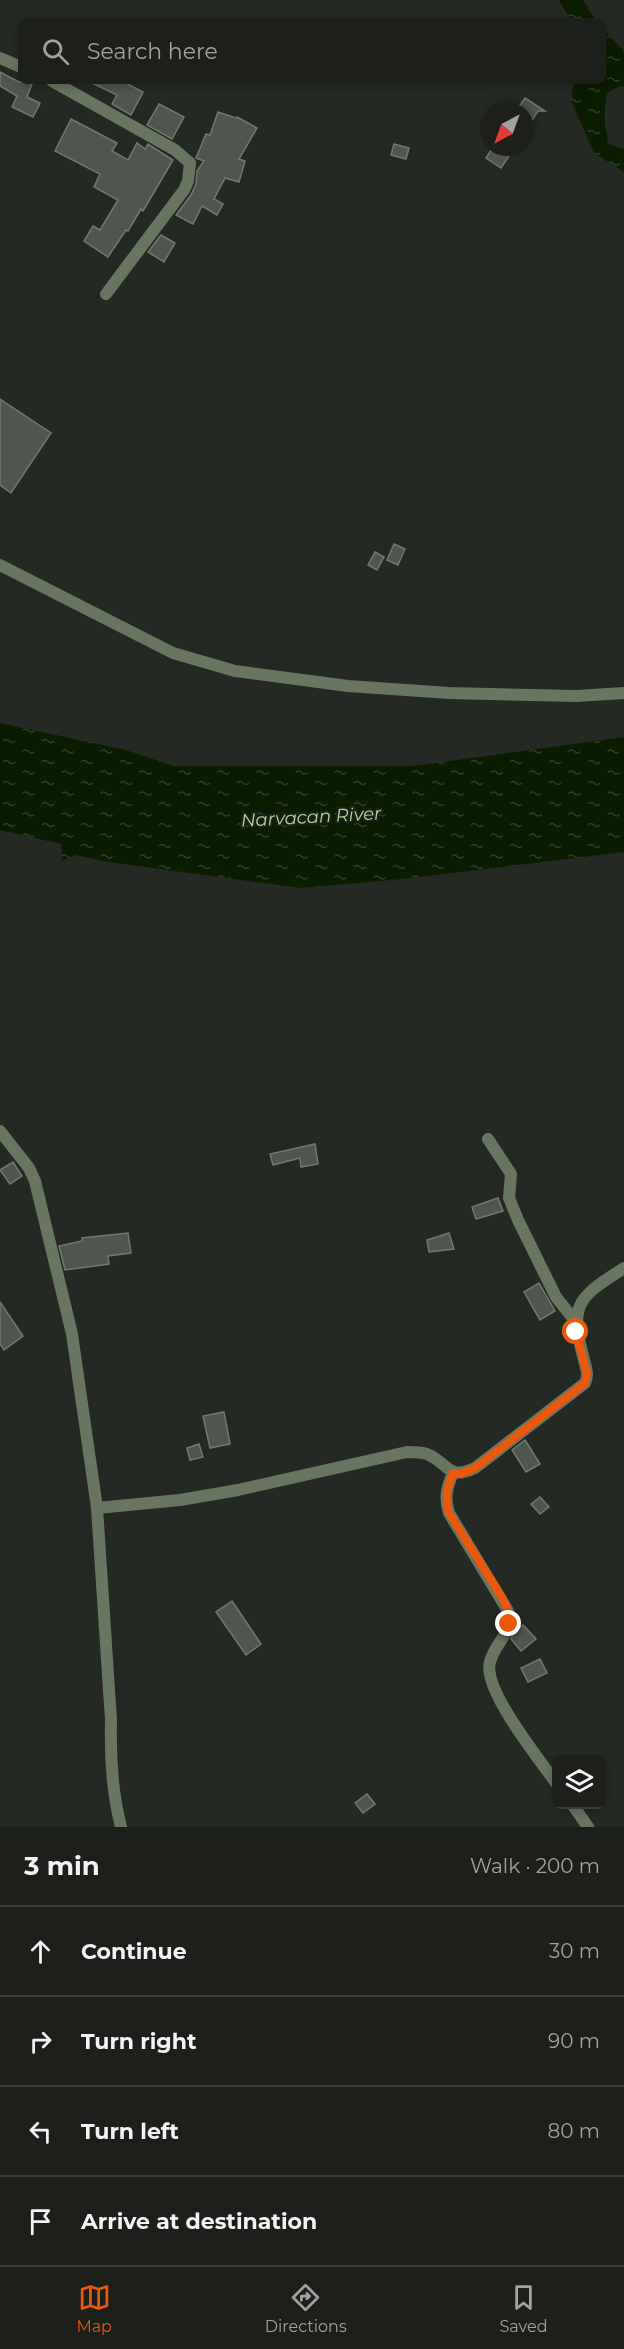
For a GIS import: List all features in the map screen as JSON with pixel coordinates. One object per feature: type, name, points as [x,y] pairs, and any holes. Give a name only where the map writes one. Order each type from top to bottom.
[{"type":"street","points":[[0,58],[18,66]]},
{"type":"street","points":[[57,84],[175,150],[190,164],[188,181],[184,190],[106,294]]},
{"type":"street","points":[[0,565],[174,653],[235,671],[348,686],[449,693],[576,696],[624,693]]},
{"type":"street","points":[[0,1131],[28,1168],[42,1203],[72,1334],[97,1508],[110,1710],[110,1754],[121,1827]]},
{"type":"street","points":[[97,1508],[180,1500],[238,1490],[407,1452],[426,1454],[453,1473],[460,1474],[475,1468],[585,1383],[587,1374],[576,1322],[556,1297],[518,1220],[508,1198],[511,1174],[488,1139]]},
{"type":"street","points":[[576,1322],[582,1303],[593,1288],[624,1268]]},
{"type":"street","points":[[453,1473],[446,1490],[445,1501],[449,1513],[503,1599],[508,1611],[509,1624],[489,1662],[488,1673],[492,1686],[552,1777]]},
{"type":"street","points":[[575,1809],[588,1827]]},
{"type":"water","points":[[559,0],[583,0],[594,18],[569,18]]},
{"type":"water","points":[[606,32],[624,54],[624,86],[607,93],[605,119],[610,145],[624,149],[624,172],[594,153],[572,103],[574,84],[606,84]]},
{"type":"water","name":"Narvacan River","points":[[0,723],[126,750],[174,766],[413,766],[624,737],[624,852],[403,879],[301,888],[108,862],[75,855],[62,861],[61,844],[0,830]]},
{"type":"building","points":[[0,72],[18,81],[18,84],[32,84],[27,97],[40,103],[33,117],[12,107],[17,96],[0,86]]},
{"type":"building","points":[[94,84],[128,84],[143,92],[131,115],[112,104],[117,95]]},
{"type":"building","points":[[159,104],[184,117],[172,139],[147,125]]},
{"type":"building","points":[[534,104],[545,111],[538,111],[534,117]]},
{"type":"building","points":[[218,112],[237,117],[257,128],[239,159],[245,161],[239,182],[225,178],[214,199],[223,204],[217,215],[202,206],[193,224],[176,215],[196,184],[197,171],[204,161],[196,158],[206,134],[210,135]]},
{"type":"building","points":[[71,119],[117,143],[112,151],[128,160],[137,143],[145,149],[148,144],[173,160],[143,211],[141,209],[108,257],[84,241],[93,226],[100,230],[118,200],[94,187],[100,174],[55,151]]},
{"type":"building","points":[[394,144],[409,148],[406,159],[391,155]]},
{"type":"building","points":[[487,156],[509,156],[501,168],[486,158]]},
{"type":"building","points":[[161,235],[175,243],[164,262],[148,252]]},
{"type":"building","points":[[0,399],[51,433],[11,493],[0,485]]},
{"type":"building","points":[[394,544],[405,549],[398,565],[387,560]]},
{"type":"building","points":[[375,552],[384,557],[377,570],[368,565]]},
{"type":"building","points":[[315,1144],[318,1164],[301,1167],[300,1158],[273,1165],[270,1154]]},
{"type":"building","points":[[13,1162],[22,1176],[10,1184],[0,1170]]},
{"type":"building","points":[[498,1198],[503,1211],[476,1219],[472,1207]]},
{"type":"building","points":[[128,1233],[131,1253],[108,1256],[109,1264],[65,1270],[59,1246],[82,1241],[82,1238]]},
{"type":"building","points":[[449,1233],[454,1249],[429,1252],[427,1240]]},
{"type":"building","points":[[539,1283],[555,1311],[540,1320],[524,1292]]},
{"type":"building","points":[[0,1302],[23,1336],[4,1350],[0,1344]]},
{"type":"building","points":[[224,1412],[230,1444],[210,1448],[203,1416]]},
{"type":"building","points":[[525,1440],[540,1464],[526,1472],[512,1450]]},
{"type":"building","points":[[199,1444],[203,1457],[190,1460],[187,1448]]},
{"type":"building","points":[[540,1497],[549,1507],[540,1514],[531,1504]]},
{"type":"building","points":[[232,1601],[261,1644],[246,1655],[216,1612]]},
{"type":"building","points":[[523,1625],[536,1639],[521,1651],[511,1639]]},
{"type":"building","points":[[540,1659],[547,1673],[528,1682],[521,1668]]},
{"type":"building","points":[[367,1794],[375,1804],[363,1813],[355,1803]]},
{"type":"route","points":[[509,1624],[508,1611],[503,1599],[449,1513],[445,1501],[446,1490],[453,1473],[460,1474],[475,1468],[585,1383],[587,1374],[576,1332]]}]
